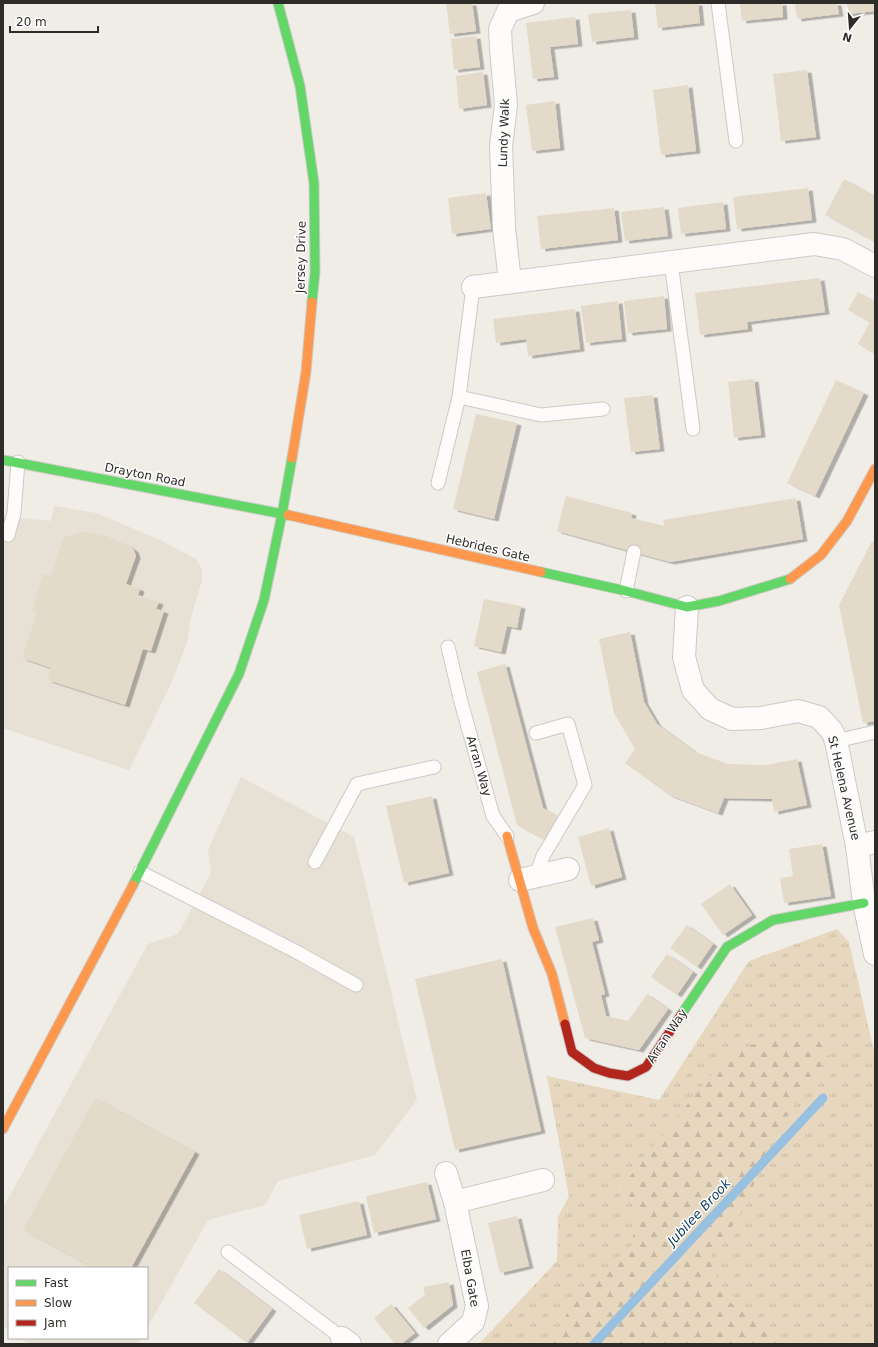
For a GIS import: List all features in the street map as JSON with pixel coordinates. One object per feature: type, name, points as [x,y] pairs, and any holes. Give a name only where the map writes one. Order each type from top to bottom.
[{"type":"street","name":"Jersey Drive","points":[[3,1129],[140,872],[238,674],[264,600],[282,514],[306,372],[314,272],[314,183],[300,86],[278,3]]},
{"type":"street","name":"Lundy Walk","points":[[510,282],[504,228],[502,146],[506,105],[500,29],[508,11],[533,3]]},
{"type":"street","points":[[473,287],[814,244],[843,249],[875,266]]},
{"type":"street","name":"Drayton Road","points":[[3,460],[282,514]]},
{"type":"street","points":[[687,607],[719,601],[790,579],[821,556],[847,521],[875,469]]},
{"type":"street","name":"Hebrides Gate","points":[[282,514],[687,607]]},
{"type":"street","name":"St Helena Avenue","points":[[687,607],[684,657],[693,690],[710,709],[732,719],[761,718],[798,711],[819,717],[832,731],[866,844],[864,903],[875,954]]},
{"type":"street","name":"Arran Way","points":[[507,836],[528,878],[533,928],[552,974],[572,1052],[594,1068],[609,1073],[628,1076],[646,1067],[727,947],[773,920],[864,903]]},
{"type":"street","points":[[528,878],[568,869]]},
{"type":"street","name":"Elba Gate","points":[[446,1173],[455,1202],[477,1306],[473,1322],[449,1344]]},
{"type":"street","points":[[455,1202],[543,1180]]},
{"type":"lane","points":[[718,3],[736,141]]},
{"type":"lane","points":[[671,262],[693,429]]},
{"type":"lane","points":[[438,483],[459,397],[473,287]]},
{"type":"lane","points":[[459,397],[541,415],[603,409]]},
{"type":"lane","points":[[8,535],[14,513],[18,462]]},
{"type":"lane","points":[[626,592],[634,552]]},
{"type":"lane","name":"Arran Way","points":[[448,647],[461,702],[493,816],[507,836]]},
{"type":"lane","points":[[528,878],[543,856],[585,785],[568,724],[536,733]]},
{"type":"lane","points":[[836,741],[875,732]]},
{"type":"lane","points":[[315,862],[357,784],[434,767]]},
{"type":"lane","points":[[140,872],[295,951],[356,985]]},
{"type":"lane","points":[[228,1252],[346,1341]]},
{"type":"shaded area","points":[[54,506],[96,513],[160,540],[196,559],[202,569],[202,580],[190,621],[187,643],[170,686],[129,770],[3,728],[3,516],[51,521]]},
{"type":"shaded area","points":[[241,777],[354,837],[417,1100],[375,1155],[278,1181],[265,1205],[208,1220],[148,1326],[148,1267],[8,1267],[8,1329],[3,1326],[3,1208],[148,944],[178,934],[211,873],[208,850]]},
{"type":"shaded area","points":[[21,1339],[140,1339],[138,1344],[28,1344]]},
{"type":"green space","points":[[837,929],[849,942],[875,1055],[875,1344],[479,1344],[557,1261],[558,1217],[569,1196],[547,1076],[659,1100],[749,961]]},
{"type":"green space","points":[[775,1036],[823,1039],[829,1058],[776,1130],[743,1211],[712,1254],[724,1298],[788,1344],[718,1344],[708,1335],[699,1344],[549,1344],[576,1299],[632,1245],[636,1212],[623,1185],[727,1055]]},
{"type":"building","points":[[446,3],[472,3],[476,31],[450,34]]},
{"type":"building","points":[[655,3],[698,3],[700,23],[658,28]]},
{"type":"building","points":[[740,3],[782,3],[783,17],[742,21]]},
{"type":"building","points":[[795,3],[837,3],[839,14],[797,19]]},
{"type":"building","points":[[847,3],[875,3],[875,11],[848,14]]},
{"type":"building","points":[[631,10],[634,37],[592,42],[588,14]]},
{"type":"building","points":[[575,17],[578,44],[550,47],[554,77],[533,79],[526,23]]},
{"type":"building","points":[[476,36],[480,67],[454,70],[451,39]]},
{"type":"building","points":[[807,70],[816,137],[781,141],[773,74]]},
{"type":"building","points":[[483,72],[487,105],[459,109],[456,76]]},
{"type":"building","points":[[688,85],[696,151],[661,155],[653,90]]},
{"type":"building","points":[[555,101],[560,148],[532,151],[526,105]]},
{"type":"building","points":[[844,179],[875,196],[875,242],[825,215]]},
{"type":"building","points":[[808,188],[812,220],[737,229],[733,197]]},
{"type":"building","points":[[486,193],[491,229],[452,234],[448,198]]},
{"type":"building","points":[[723,202],[726,229],[681,234],[678,208]]},
{"type":"building","points":[[664,207],[668,236],[625,241],[621,212]]},
{"type":"building","points":[[614,208],[618,240],[541,249],[537,216]]},
{"type":"building","points":[[820,278],[825,312],[747,322],[748,329],[700,335],[695,293]]},
{"type":"building","points":[[858,292],[875,302],[875,354],[858,344],[870,322],[848,310]]},
{"type":"building","points":[[664,296],[667,329],[628,333],[624,301]]},
{"type":"building","points":[[618,301],[622,339],[586,343],[581,306]]},
{"type":"building","points":[[575,309],[580,349],[528,356],[526,339],[496,343],[493,319]]},
{"type":"building","points":[[754,379],[761,435],[734,438],[728,382]]},
{"type":"building","points":[[836,380],[864,393],[815,496],[787,483]]},
{"type":"building","points":[[653,395],[660,449],[631,452],[624,398]]},
{"type":"building","points":[[476,414],[517,423],[494,519],[453,509]]},
{"type":"building","points":[[566,496],[632,513],[631,518],[665,526],[663,520],[796,498],[803,539],[670,562],[557,531]]},
{"type":"building","points":[[80,532],[101,534],[129,546],[134,550],[136,556],[126,584],[140,589],[138,595],[159,602],[156,609],[164,611],[151,651],[143,649],[125,705],[48,680],[51,668],[22,658],[37,612],[32,610],[43,574],[51,576],[63,538]]},
{"type":"building","points":[[872,541],[875,543],[875,721],[863,723],[839,605]]},
{"type":"building","points":[[484,599],[521,606],[517,628],[507,626],[501,652],[474,646]]},
{"type":"building","points":[[630,632],[644,702],[657,724],[695,752],[728,764],[767,765],[797,759],[807,805],[774,812],[772,799],[724,798],[718,813],[669,795],[625,763],[635,749],[614,713],[599,639]]},
{"type":"building","points":[[505,664],[543,808],[560,817],[547,841],[517,825],[477,672]]},
{"type":"building","points":[[432,796],[449,873],[404,883],[386,806]]},
{"type":"building","points":[[609,828],[622,877],[591,886],[578,837]]},
{"type":"building","points":[[822,844],[831,896],[784,903],[780,878],[793,876],[789,849]]},
{"type":"building","points":[[730,884],[752,915],[723,935],[701,904]]},
{"type":"building","points":[[593,918],[599,940],[592,942],[605,994],[601,995],[606,1016],[628,1021],[647,994],[668,1009],[639,1050],[585,1038],[555,927]]},
{"type":"building","points":[[687,925],[713,944],[697,967],[670,948]]},
{"type":"building","points":[[667,954],[693,972],[677,995],[651,977]]},
{"type":"building","points":[[502,959],[541,1131],[455,1150],[415,979]]},
{"type":"building","points":[[95,1098],[195,1152],[132,1267],[92,1267],[23,1230]]},
{"type":"building","points":[[427,1182],[436,1219],[374,1233],[366,1196]]},
{"type":"building","points":[[359,1201],[367,1235],[307,1249],[299,1215]]},
{"type":"building","points":[[517,1216],[529,1266],[500,1273],[488,1223]]},
{"type":"building","points":[[219,1269],[272,1309],[247,1343],[194,1303]]},
{"type":"building","points":[[449,1282],[453,1305],[424,1328],[408,1308],[425,1295],[423,1287]]},
{"type":"building","points":[[391,1304],[415,1333],[401,1344],[395,1344],[374,1318]]},
{"type":"waterway","name":"Jubilee Brook","points":[[594,1344],[823,1098]]},
{"type":"traffic: fast","points":[[278,3],[300,86],[314,183],[315,272],[312,302]]},
{"type":"traffic: fast","points":[[133,885],[239,674],[264,600],[292,458]]},
{"type":"traffic: fast","points":[[3,460],[288,515]]},
{"type":"traffic: fast","points":[[541,572],[626,591],[687,607],[719,601],[790,579]]},
{"type":"traffic: fast","points":[[681,1015],[727,947],[773,920],[864,903]]},
{"type":"traffic: slow","points":[[292,458],[306,372],[312,302]]},
{"type":"traffic: slow","points":[[790,579],[821,555],[847,521],[875,469]]},
{"type":"traffic: slow","points":[[288,515],[541,572]]},
{"type":"traffic: slow","points":[[507,836],[533,928],[552,974],[565,1024]]},
{"type":"traffic: slow","points":[[3,1129],[133,885]]},
{"type":"traffic: jam","points":[[565,1024],[572,1052],[594,1068],[609,1073],[628,1076],[646,1067],[681,1015]]}]
